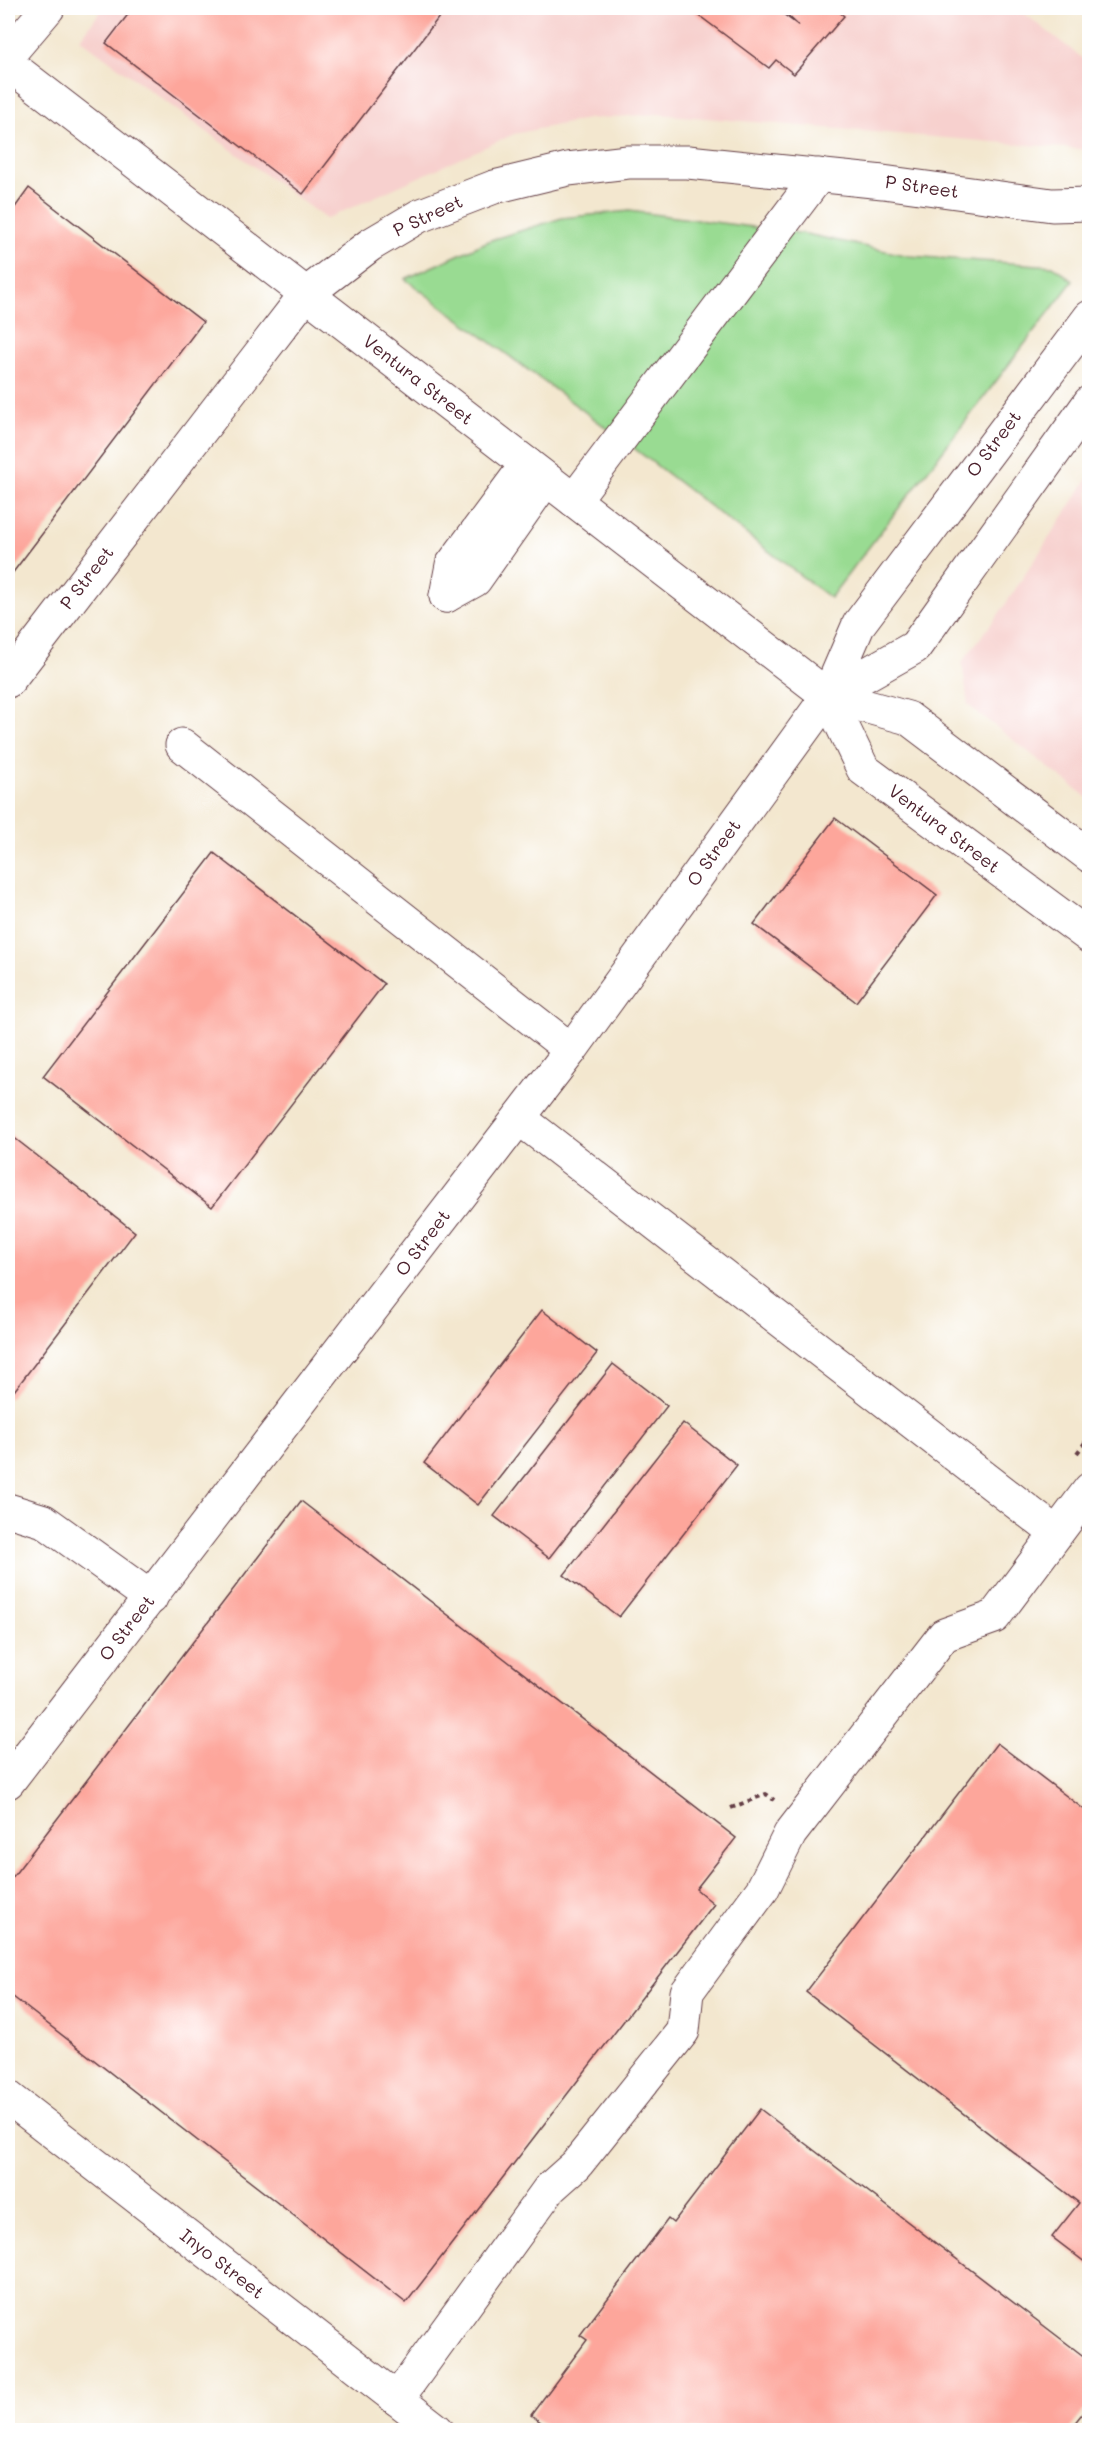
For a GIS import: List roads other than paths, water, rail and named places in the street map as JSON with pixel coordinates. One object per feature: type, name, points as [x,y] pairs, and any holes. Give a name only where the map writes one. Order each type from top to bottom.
[{"type":"main road","points":[[8,55],[48,8]]},
{"type":"main road","name":"Ventura Street","points":[[8,64],[828,696],[908,718],[1089,856]]},
{"type":"main road","name":"P Street","points":[[8,681],[306,294],[370,245],[419,216],[495,187],[568,169],[628,162],[688,162],[1052,205],[1089,204]]},
{"type":"main road","points":[[574,500],[819,176]]},
{"type":"main road","name":"P Street","points":[[1052,205],[1089,220]]},
{"type":"main road","name":"O Street","points":[[8,1782],[571,1050],[828,696],[859,624],[1089,318]]},
{"type":"main road","name":"O Street","points":[[828,696],[915,647],[1089,402]]},
{"type":"main road","name":"Ventura Street","points":[[828,696],[863,770],[1089,937]]},
{"type":"main road","points":[[182,745],[571,1050]]},
{"type":"main road","points":[[519,1118],[1056,1533]]},
{"type":"main road","points":[[397,2399],[549,2189],[576,2165],[683,2031],[687,1992],[762,1890],[790,1834],[944,1635],[994,1617],[1089,1489]]},
{"type":"main road","points":[[8,1510],[44,1521],[151,1599]]},
{"type":"main road","name":"Inyo Street","points":[[8,2097],[437,2430]]}]
